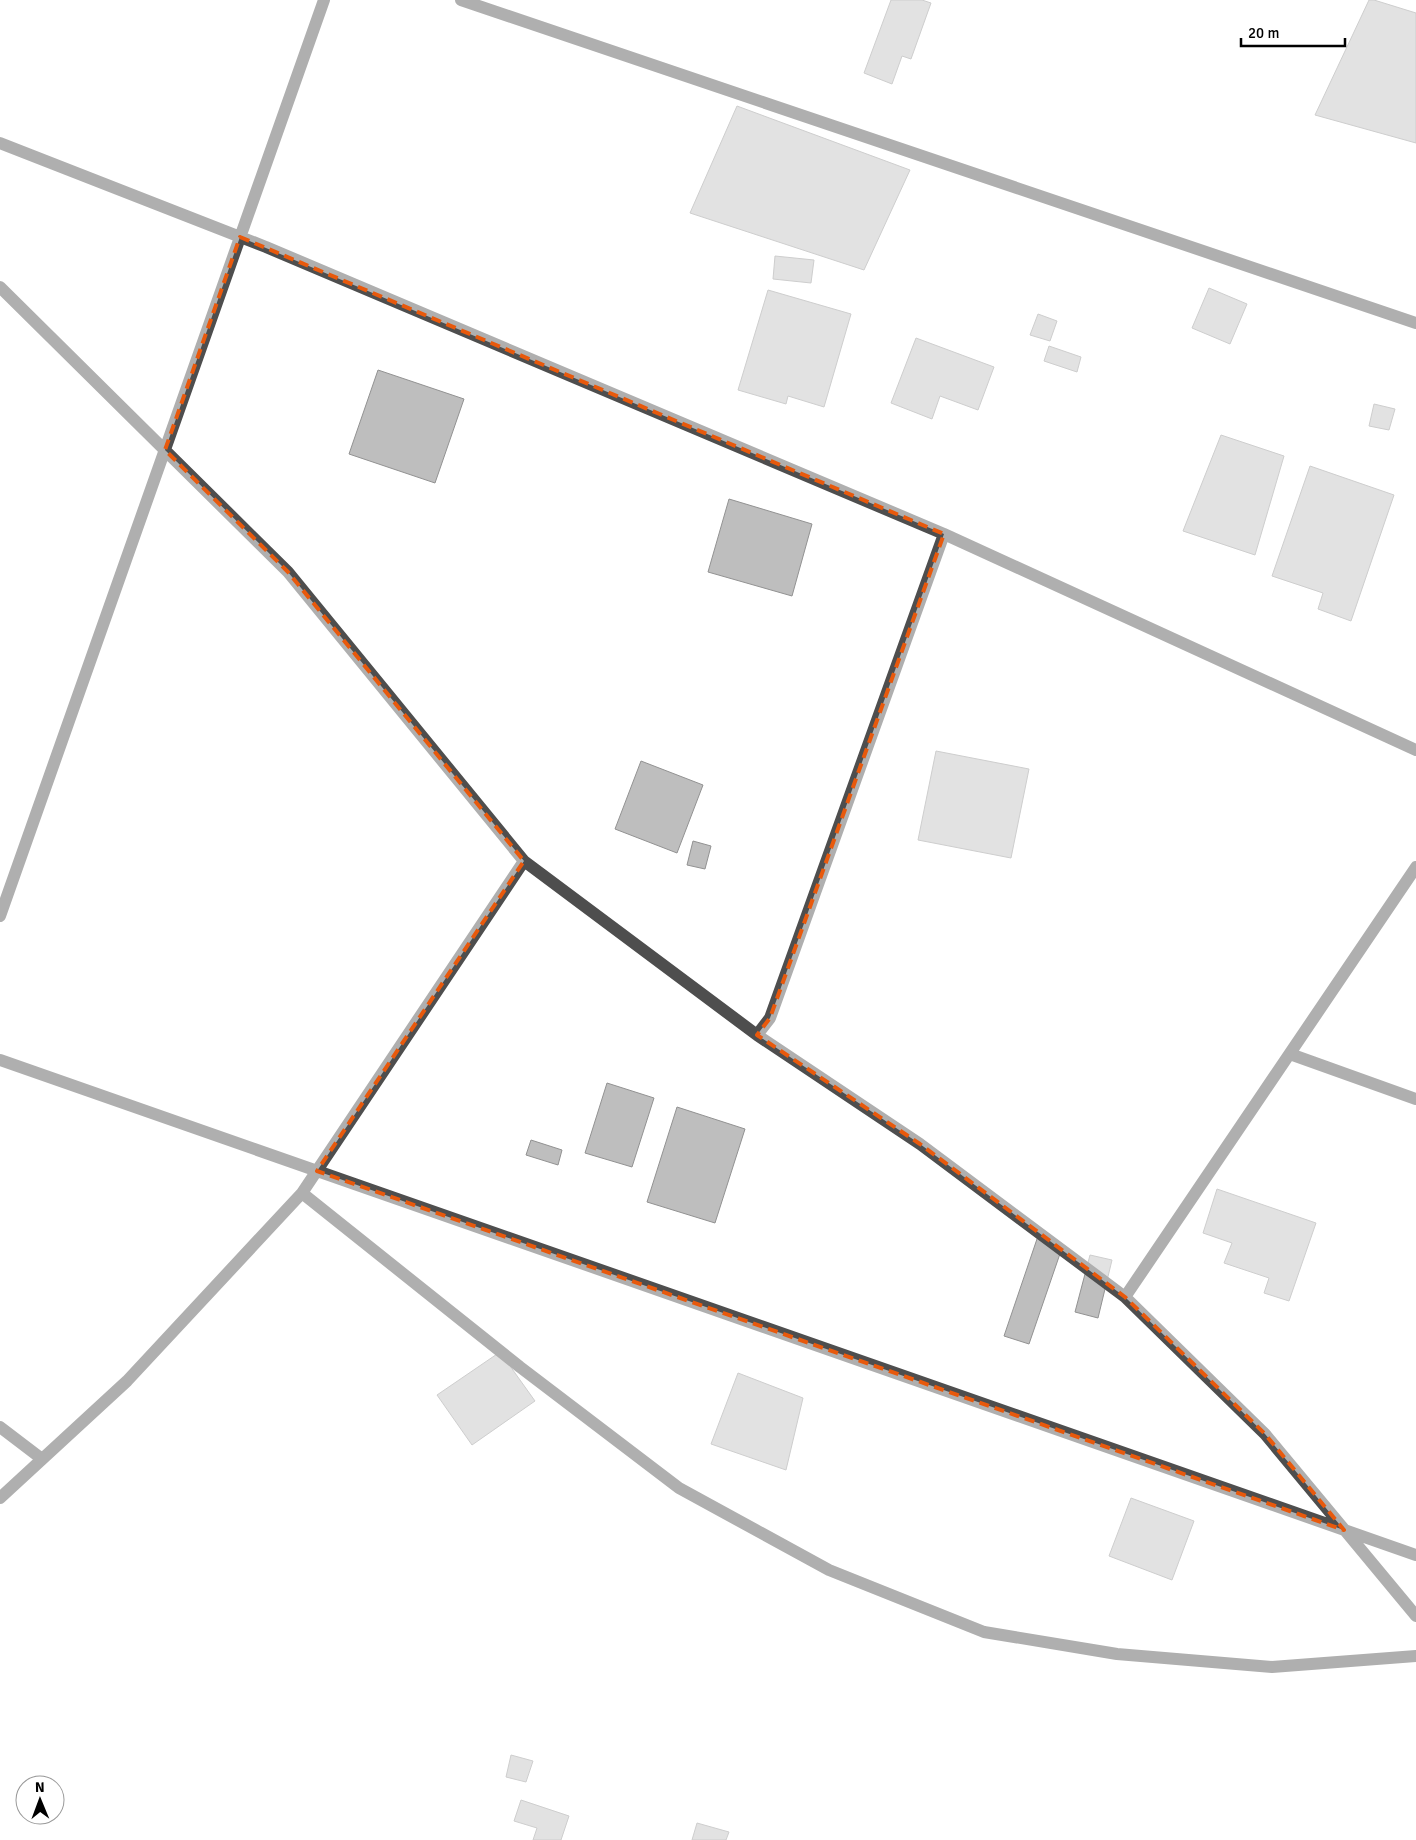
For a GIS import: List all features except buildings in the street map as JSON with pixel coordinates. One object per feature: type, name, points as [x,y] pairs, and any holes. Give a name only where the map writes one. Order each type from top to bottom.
[{"type":"street","points":[[0,916],[324,0]]},
{"type":"street","points":[[461,0],[1416,323]]},
{"type":"street","points":[[0,143],[240,237],[944,534],[1416,750]]},
{"type":"street","points":[[0,287],[288,572],[524,861],[757,1035],[920,1144],[1126,1297],[1265,1434],[1416,1616]]},
{"type":"street","points":[[757,1035],[770,1018],[944,534]]},
{"type":"street","points":[[0,1498],[127,1381],[302,1193],[524,861]]},
{"type":"street","points":[[1126,1297],[1416,867]]},
{"type":"street","points":[[1290,1054],[1416,1099]]},
{"type":"street","points":[[0,1060],[1416,1555]]},
{"type":"street","points":[[302,1193],[520,1367],[679,1488],[830,1570],[984,1632],[1117,1654],[1272,1667],[1416,1656]]},
{"type":"street","points":[[0,1426],[42,1459]]},
{"type":"highlighted area","points":[[240,237],[944,534],[770,1018],[757,1035],[920,1144],[1125,1297],[1265,1434],[1344,1530],[317,1171],[524,861],[288,572],[165,450]]}]
